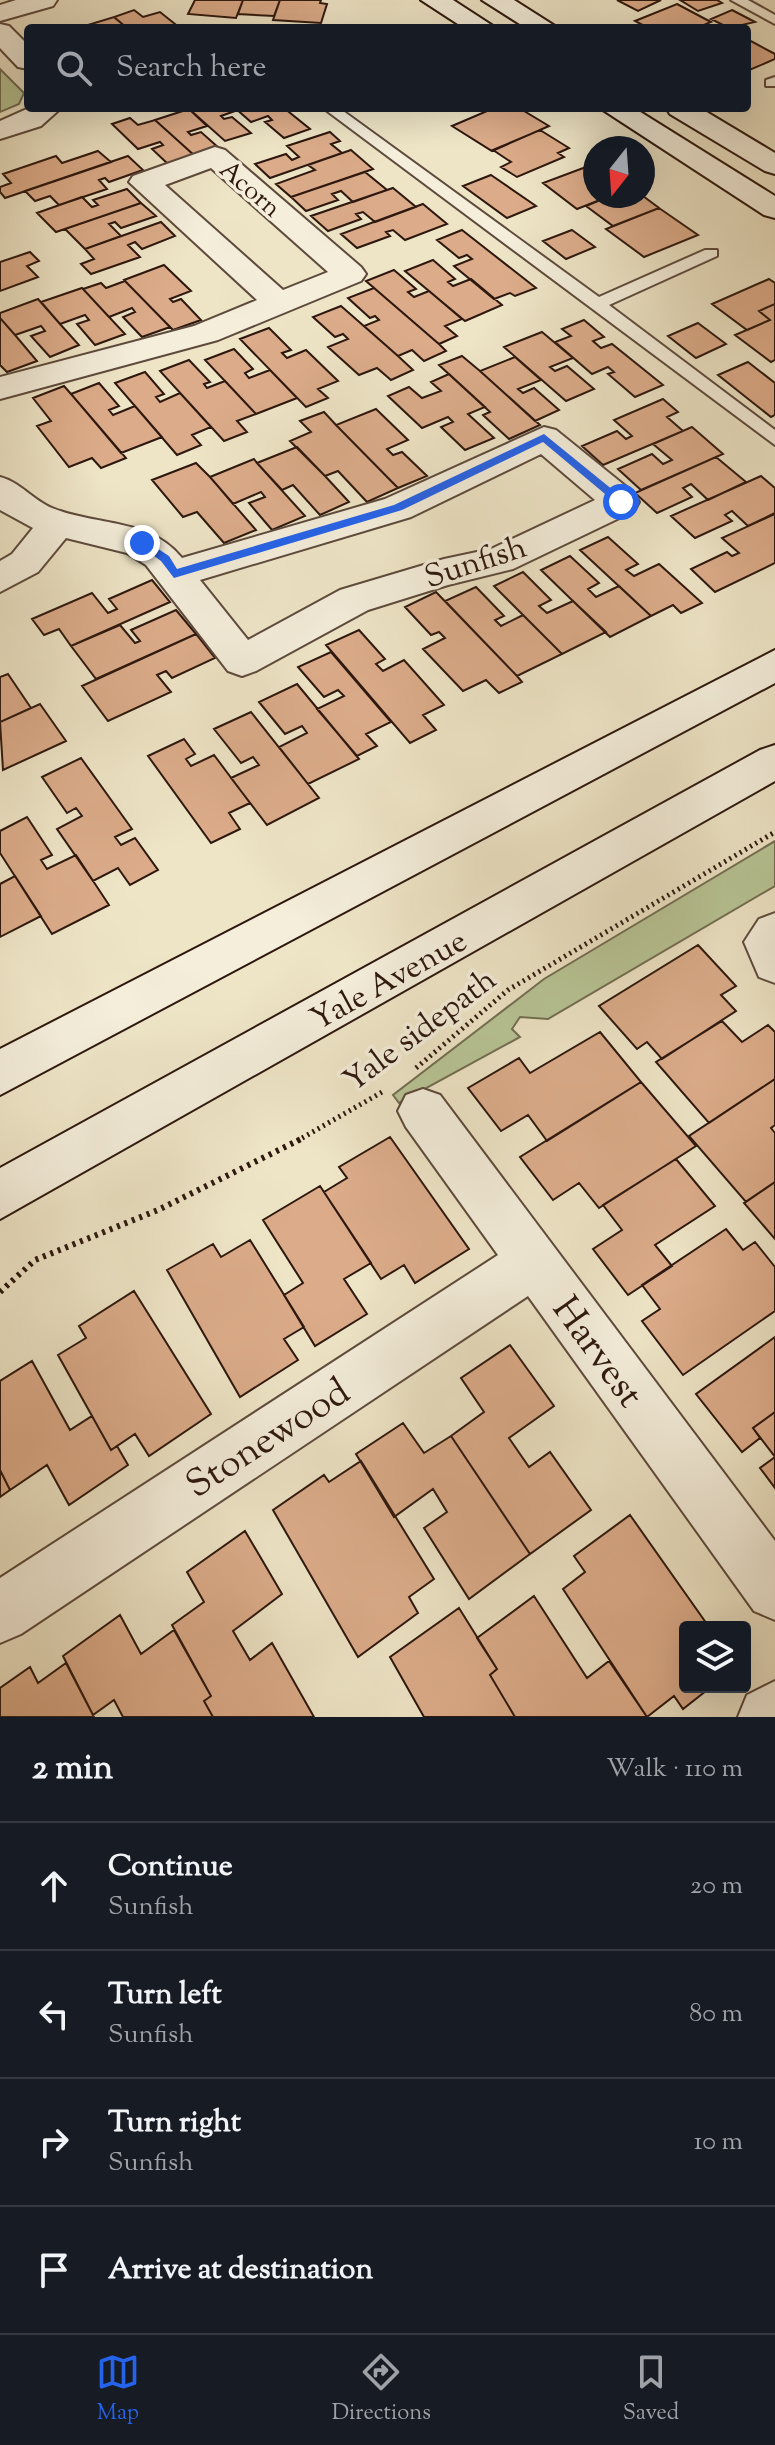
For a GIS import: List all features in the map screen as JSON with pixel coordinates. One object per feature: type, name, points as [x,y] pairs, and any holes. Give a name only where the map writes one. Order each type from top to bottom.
[{"type":"street","points":[[0,13],[44,0]]},
{"type":"street","points":[[434,0],[476,24]]},
{"type":"street","points":[[495,0],[538,24]]},
{"type":"street","points":[[0,32],[24,57]]},
{"type":"street","points":[[0,130],[31,120],[42,112]]},
{"type":"street","points":[[620,112],[775,209]]},
{"type":"street","points":[[687,112],[775,165]]},
{"type":"street","name":"Acorn","points":[[0,388],[206,333],[350,274],[215,156],[144,182],[278,302]]},
{"type":"street","name":"Sunfish","points":[[0,489],[19,508],[57,524],[142,543],[165,558],[174,574],[242,661],[354,600],[444,572],[500,560],[621,502],[544,438],[398,508],[174,574]]},
{"type":"street","points":[[0,579],[25,563],[57,524]]},
{"type":"street","points":[[0,1073],[775,665]]},
{"type":"street","name":"Yale Avenue","points":[[0,1195],[775,761]]},
{"type":"street","points":[[775,932],[767,942],[775,963]]},
{"type":"street","name":"Harvest","points":[[407,1090],[775,1590]]},
{"type":"street","name":"Stonewood","points":[[0,1613],[534,1262]]},
{"type":"street","points":[[769,1717],[775,1712]]},
{"type":"lane","points":[[738,0],[775,20]]},
{"type":"lane","points":[[335,112],[598,304],[775,439]]},
{"type":"lane","points":[[598,304],[711,253]]},
{"type":"path","name":"Yale sidepath","points":[[0,1292],[35,1260],[158,1210],[334,1122],[407,1090],[508,990],[775,832]]},
{"type":"green space","points":[[0,69],[24,93],[19,104],[0,112]]},
{"type":"green space","points":[[775,841],[775,886],[548,1019],[520,1017],[512,1029],[520,1037],[399,1103],[393,1095],[544,979]]},
{"type":"building","points":[[195,0],[243,0],[236,18],[188,14]]},
{"type":"building","points":[[243,0],[280,0],[274,16],[238,14]]},
{"type":"building","points":[[280,0],[321,0],[320,3],[327,4],[321,23],[273,20]]},
{"type":"building","points":[[617,0],[661,0],[638,11]]},
{"type":"building","points":[[680,0],[717,0],[722,3],[698,11]]},
{"type":"building","points":[[677,4],[711,22],[641,24],[635,21]]},
{"type":"building","points":[[134,10],[143,17],[160,12],[175,24],[122,24],[114,17]]},
{"type":"building","points":[[732,10],[755,22],[721,24],[711,19]]},
{"type":"building","points":[[114,17],[122,24],[91,24]]},
{"type":"building","points":[[751,41],[775,54],[775,59],[751,69]]},
{"type":"building","points":[[180,112],[192,112],[207,126],[188,132],[191,135],[201,132],[219,148],[195,156],[155,120]]},
{"type":"building","points":[[192,112],[232,112],[221,116],[224,119],[232,117],[251,133],[225,141]]},
{"type":"building","points":[[240,112],[289,112],[310,129],[284,138],[265,122],[272,120],[268,116],[251,122]]},
{"type":"building","points":[[485,112],[526,112],[549,126],[492,151],[452,126]]},
{"type":"building","points":[[130,118],[138,125],[155,120],[195,156],[169,165],[152,149],[163,145],[160,142],[138,149],[112,124]]},
{"type":"building","points":[[540,130],[569,148],[558,153],[564,157],[517,177],[501,167],[511,162],[493,150]]},
{"type":"building","points":[[330,132],[340,141],[331,144],[342,153],[270,178],[255,164],[286,154],[292,160],[299,157],[287,146]]},
{"type":"building","points":[[351,150],[373,169],[291,197],[276,184],[315,170],[308,165]]},
{"type":"building","points":[[98,151],[111,162],[5,198],[0,192],[0,187],[11,183],[3,174],[56,156],[62,163]]},
{"type":"building","points":[[128,156],[143,170],[109,182],[105,178],[99,180],[107,189],[59,205],[50,196],[35,201],[25,191]]},
{"type":"building","points":[[583,168],[583,207],[577,209],[543,183]]},
{"type":"building","points":[[365,172],[387,190],[353,202],[341,191],[332,194],[338,200],[306,211],[291,197]]},
{"type":"building","points":[[491,175],[536,206],[507,218],[463,186]]},
{"type":"building","points":[[393,188],[416,207],[375,222],[363,212],[356,214],[361,219],[328,231],[311,216]]},
{"type":"building","points":[[127,189],[141,203],[56,232],[37,213],[82,197],[92,207],[98,205],[93,200]]},
{"type":"building","points":[[141,203],[156,216],[121,228],[115,222],[109,224],[121,236],[85,249],[65,229]]},
{"type":"building","points":[[423,204],[447,224],[405,240],[393,230],[386,232],[390,236],[357,248],[341,234]]},
{"type":"building","points":[[655,205],[659,208],[613,226],[589,208],[655,208]]},
{"type":"building","points":[[659,208],[698,235],[644,257],[606,229]]},
{"type":"building","points":[[161,222],[175,236],[142,249],[135,242],[128,245],[140,257],[91,274],[81,264],[94,259],[85,249]]},
{"type":"building","points":[[462,230],[536,288],[515,296],[510,293],[494,299],[454,266],[472,259],[467,255],[459,258],[437,240]]},
{"type":"building","points":[[572,230],[595,247],[566,259],[543,241]]},
{"type":"building","points":[[30,252],[39,261],[27,266],[38,277],[0,291],[0,262]]},
{"type":"building","points":[[433,260],[455,279],[448,282],[453,286],[471,279],[502,305],[465,321],[405,271]]},
{"type":"building","points":[[164,265],[191,291],[170,299],[173,302],[181,299],[201,320],[173,330],[124,280]]},
{"type":"building","points":[[394,270],[416,289],[408,292],[414,297],[429,291],[462,319],[445,326],[457,336],[439,344],[366,281]]},
{"type":"building","points":[[769,279],[775,283],[775,304],[759,311],[770,320],[747,330],[712,304]]},
{"type":"building","points":[[125,281],[170,327],[142,337],[123,317],[135,312],[132,308],[109,317],[83,289],[101,283],[106,288]]},
{"type":"building","points":[[82,288],[125,334],[95,345],[77,324],[89,320],[85,315],[60,324],[41,302]]},
{"type":"building","points":[[374,288],[446,351],[424,361],[412,350],[398,356],[364,326],[379,320],[375,316],[370,318],[348,298]]},
{"type":"building","points":[[38,299],[79,345],[50,357],[31,336],[45,331],[41,326],[15,335],[0,318],[0,313]]},
{"type":"building","points":[[775,304],[775,360],[771,362],[735,335],[770,320],[759,311]]},
{"type":"building","points":[[341,306],[413,370],[391,380],[377,368],[359,375],[328,347],[348,339],[343,334],[335,337],[313,317]]},
{"type":"building","points":[[0,318],[37,361],[7,372],[0,365]]},
{"type":"building","points":[[584,320],[604,337],[593,341],[601,348],[612,344],[663,385],[635,397],[608,374],[614,372],[608,367],[592,374],[555,342],[571,336],[562,329]]},
{"type":"building","points":[[698,323],[726,344],[696,358],[668,336]]},
{"type":"building","points":[[269,328],[291,350],[282,353],[287,358],[306,350],[338,381],[318,389],[328,398],[306,407],[240,339]]},
{"type":"building","points":[[542,332],[573,358],[550,367],[555,371],[567,366],[594,389],[566,401],[504,347]]},
{"type":"building","points":[[234,349],[253,369],[245,373],[249,378],[270,370],[297,398],[256,414],[205,360]]},
{"type":"building","points":[[462,356],[540,425],[509,439],[483,415],[490,412],[439,365]]},
{"type":"building","points":[[515,357],[541,380],[518,389],[523,393],[534,388],[559,410],[535,421],[480,371]]},
{"type":"building","points":[[189,360],[210,382],[204,384],[207,388],[225,381],[256,414],[237,421],[247,432],[224,441],[160,371]]},
{"type":"building","points":[[748,362],[775,383],[775,415],[771,417],[718,375]]},
{"type":"building","points":[[145,372],[164,394],[156,397],[160,402],[180,393],[211,427],[192,435],[201,445],[177,455],[115,383]]},
{"type":"building","points":[[449,374],[485,407],[468,414],[494,438],[465,450],[441,427],[453,422],[448,417],[422,428],[388,396],[409,387],[422,398],[441,391],[431,382]]},
{"type":"building","points":[[99,383],[119,406],[109,410],[113,415],[135,406],[162,437],[121,453],[71,394]]},
{"type":"building","points":[[64,386],[126,458],[101,468],[92,458],[69,467],[37,426],[51,421],[33,398]]},
{"type":"building","points":[[663,399],[678,412],[667,417],[683,431],[603,465],[582,446],[617,431],[626,439],[632,436],[614,420]]},
{"type":"building","points":[[376,409],[408,440],[387,449],[393,455],[402,452],[427,476],[398,488],[336,425]]},
{"type":"building","points":[[324,412],[398,488],[367,502],[338,471],[325,476],[290,441],[311,432],[300,421]]},
{"type":"building","points":[[692,427],[723,454],[641,490],[618,469],[652,454],[663,464],[672,460],[653,444]]},
{"type":"building","points":[[297,447],[349,502],[320,515],[293,485],[282,490],[257,463]]},
{"type":"building","points":[[716,457],[746,482],[708,500],[691,484],[683,488],[692,497],[657,513],[635,493]]},
{"type":"building","points":[[254,459],[305,516],[272,530],[249,503],[265,497],[261,492],[233,504],[210,477]]},
{"type":"building","points":[[196,463],[256,530],[224,543],[197,512],[183,517],[152,480]]},
{"type":"building","points":[[761,476],[775,488],[775,513],[748,526],[732,511],[725,515],[732,521],[695,538],[671,516]]},
{"type":"building","points":[[775,514],[775,563],[715,592],[691,569],[727,552],[732,556],[739,553],[722,538]]},
{"type":"building","points":[[608,537],[638,564],[626,570],[634,576],[659,564],[702,603],[681,613],[673,605],[651,616],[580,550]]},
{"type":"building","points":[[570,556],[599,583],[588,589],[596,597],[619,586],[651,616],[610,637],[541,570]]},
{"type":"building","points":[[523,572],[551,600],[539,606],[547,613],[573,601],[606,632],[562,654],[494,586]]},
{"type":"building","points":[[152,580],[170,602],[71,646],[59,629],[44,635],[32,619],[92,593],[108,613],[117,609],[109,599]]},
{"type":"building","points":[[476,587],[504,616],[495,620],[501,626],[523,615],[562,654],[517,676],[445,601]]},
{"type":"building","points":[[436,592],[522,682],[499,693],[486,680],[463,691],[423,649],[445,638],[439,632],[431,635],[405,607]]},
{"type":"building","points":[[176,610],[196,634],[96,679],[71,646],[120,625],[135,643],[140,641],[131,630]]},
{"type":"building","points":[[359,630],[385,659],[376,664],[383,671],[404,660],[444,705],[423,715],[436,730],[410,743],[326,645]]},
{"type":"building","points":[[196,634],[215,658],[172,678],[166,671],[157,675],[171,692],[108,721],[82,686]]},
{"type":"building","points":[[331,652],[391,722],[366,734],[377,746],[357,756],[317,709],[344,696],[338,690],[324,697],[298,667]]},
{"type":"building","points":[[8,674],[31,708],[0,722],[0,677]]},
{"type":"building","points":[[297,684],[359,759],[308,784],[279,747],[307,733],[302,726],[285,734],[259,702]]},
{"type":"building","points":[[40,704],[66,741],[3,770],[0,722]]},
{"type":"building","points":[[251,712],[319,798],[267,825],[231,778],[259,765],[253,757],[241,763],[214,729]]},
{"type":"building","points":[[184,739],[195,754],[186,759],[191,766],[214,755],[250,803],[229,813],[240,829],[211,843],[148,756]]},
{"type":"building","points":[[81,758],[132,829],[115,837],[121,845],[135,838],[158,870],[130,885],[118,868],[93,881],[57,829],[82,816],[76,808],[67,813],[42,777]]},
{"type":"building","points":[[27,817],[52,855],[41,860],[47,869],[76,855],[109,905],[52,934],[0,853],[0,831]]},
{"type":"building","points":[[15,876],[41,916],[0,937],[0,884]]},
{"type":"building","points":[[698,945],[736,986],[721,995],[736,1011],[662,1059],[647,1042],[637,1049],[599,1006]]},
{"type":"building","points":[[722,1021],[742,1042],[768,1025],[775,1032],[775,1079],[709,1123],[656,1062]]},
{"type":"building","points":[[600,1032],[641,1082],[547,1141],[528,1115],[501,1131],[468,1088],[519,1058],[530,1073]]},
{"type":"building","points":[[775,1079],[775,1125],[771,1128],[775,1133],[775,1182],[746,1202],[689,1136]]},
{"type":"building","points":[[641,1082],[696,1146],[599,1208],[579,1183],[553,1200],[520,1157]]},
{"type":"building","points":[[390,1137],[469,1249],[415,1283],[404,1265],[381,1279],[324,1192],[347,1178],[339,1167]]},
{"type":"building","points":[[676,1159],[715,1206],[655,1245],[672,1266],[628,1295],[593,1249],[622,1230],[603,1205]]},
{"type":"building","points":[[775,1182],[775,1239],[744,1203]]},
{"type":"building","points":[[320,1186],[371,1263],[344,1279],[367,1314],[315,1346],[284,1295],[303,1283],[263,1220]]},
{"type":"building","points":[[726,1229],[743,1250],[755,1242],[775,1267],[775,1311],[683,1375],[642,1321],[660,1309],[642,1285]]},
{"type":"building","points":[[250,1240],[304,1327],[284,1339],[298,1360],[240,1397],[167,1270],[213,1244],[221,1257]]},
{"type":"building","points":[[134,1291],[211,1414],[149,1456],[135,1434],[111,1450],[58,1355],[86,1338],[79,1326]]},
{"type":"building","points":[[775,1337],[775,1412],[753,1428],[760,1438],[742,1452],[696,1394]]},
{"type":"building","points":[[510,1345],[554,1406],[509,1438],[529,1467],[550,1452],[591,1510],[530,1554],[451,1436],[484,1412],[461,1378]]},
{"type":"building","points":[[32,1361],[70,1430],[92,1416],[111,1450],[117,1446],[128,1465],[69,1505],[47,1465],[10,1490],[0,1470],[0,1381]]},
{"type":"building","points":[[775,1412],[775,1457],[753,1428]]},
{"type":"building","points":[[403,1423],[424,1453],[451,1436],[530,1554],[469,1599],[424,1528],[447,1512],[433,1489],[394,1517],[356,1454]]},
{"type":"building","points":[[775,1457],[775,1488],[760,1468]]},
{"type":"building","points":[[361,1461],[434,1579],[409,1597],[418,1613],[358,1657],[273,1510],[324,1475],[329,1482]]},
{"type":"building","points":[[0,1470],[10,1490],[0,1497]]},
{"type":"building","points":[[630,1515],[705,1621],[679,1621],[679,1693],[703,1693],[683,1709],[674,1696],[647,1717],[563,1589],[585,1572],[574,1556]]},
{"type":"building","points":[[245,1531],[282,1594],[233,1631],[250,1660],[272,1643],[314,1717],[213,1717],[204,1701],[211,1696],[172,1625],[204,1602],[187,1572]]},
{"type":"building","points":[[534,1596],[587,1678],[609,1661],[647,1717],[515,1717],[490,1675],[497,1669],[477,1638]]},
{"type":"building","points":[[459,1608],[497,1669],[490,1675],[515,1717],[424,1717],[390,1657]]},
{"type":"building","points":[[120,1615],[141,1654],[174,1630],[211,1696],[204,1701],[213,1717],[123,1717],[114,1700],[93,1715],[63,1656]]},
{"type":"building","points":[[66,1663],[94,1717],[0,1717],[0,1688],[30,1667],[38,1683]]},
{"type":"route","points":[[142,543],[165,558],[174,574],[398,508],[544,438],[621,502]]}]
